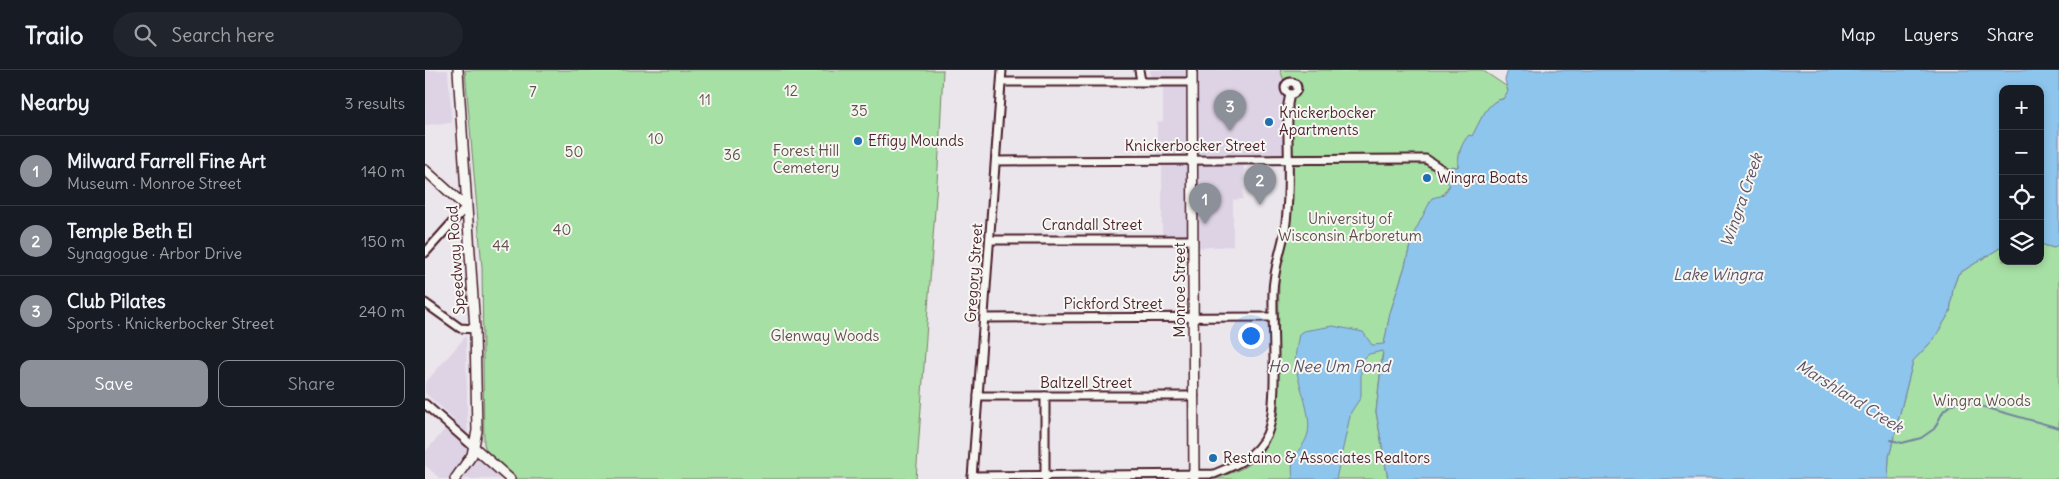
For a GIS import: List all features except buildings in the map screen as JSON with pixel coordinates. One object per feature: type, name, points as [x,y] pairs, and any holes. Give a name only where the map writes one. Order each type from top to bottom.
[{"type":"main road","name":"Speedway Road","points":[[458,70],[475,329],[477,402],[475,448]]},
{"type":"main road","name":"Monroe Street","points":[[1192,70],[1194,477]]},
{"type":"main road","points":[[425,170],[467,207]]},
{"type":"main road","points":[[455,479],[465,467],[475,448],[510,479]]},
{"type":"street","name":"Gregory Street","points":[[972,477],[1002,70]]},
{"type":"street","points":[[1139,70],[1141,81]]},
{"type":"street","points":[[1002,82],[1192,82]]},
{"type":"street","points":[[972,477],[1194,477],[1214,474],[1235,466],[1254,453],[1267,433],[1272,409],[1274,273],[1285,231],[1289,94]]},
{"type":"street","name":"Knickerbocker Street","points":[[996,161],[1426,160],[1450,175]]},
{"type":"street","points":[[425,253],[467,207]]},
{"type":"street","name":"Crandall Street","points":[[990,240],[1193,240]]},
{"type":"street","points":[[425,303],[460,328],[475,329]]},
{"type":"street","name":"Pickford Street","points":[[984,318],[1273,317]]},
{"type":"street","name":"Baltzell Street","points":[[978,396],[1194,396]]},
{"type":"street","points":[[1045,396],[1045,477]]},
{"type":"street","points":[[425,404],[475,448]]},
{"type":"shaded area","points":[[425,70],[448,70],[452,123],[425,125]]},
{"type":"shaded area","points":[[1150,70],[1280,70],[1287,94],[1287,159],[1244,160],[1243,199],[1233,200],[1233,246],[1193,248],[1193,240],[1162,239],[1162,161],[1157,161],[1157,122],[1163,121],[1163,82],[1151,81]]},
{"type":"shaded area","points":[[466,336],[468,449],[502,479],[440,479],[425,465],[425,452],[454,419],[425,393],[425,383]]},
{"type":"green space","points":[[465,70],[943,70],[916,479],[517,479],[487,453],[484,444],[482,267]]},
{"type":"green space","name":"University of Wisconsin Arboretum","points":[[1280,70],[1482,70],[1506,86],[1508,91],[1503,99],[1497,100],[1488,108],[1472,137],[1466,139],[1458,154],[1458,167],[1451,171],[1447,181],[1450,184],[1412,237],[1390,313],[1382,357],[1376,412],[1388,479],[1207,479],[1235,471],[1246,466],[1256,458],[1270,439],[1278,411],[1279,269],[1288,233],[1292,102]]},
{"type":"green space","name":"Wingra Woods","points":[[2059,243],[2059,479],[1888,479],[1889,457],[1913,361],[1934,339],[1950,312],[1953,288],[1958,274],[1999,248],[1999,265],[2044,265],[2044,245],[2054,248]]},
{"type":"water","name":"Lake Wingra","points":[[1508,70],[2059,70],[2059,243],[2054,248],[2044,245],[2044,85],[1999,85],[1999,248],[1958,274],[1953,288],[1950,312],[1934,339],[1913,361],[1889,457],[1888,479],[1388,479],[1376,412],[1383,351],[1369,354],[1361,361],[1361,397],[1351,412],[1336,479],[1293,479],[1294,457],[1303,445],[1309,426],[1307,409],[1295,364],[1299,334],[1303,331],[1333,326],[1363,332],[1372,345],[1384,344],[1390,313],[1412,237],[1432,198],[1444,195],[1450,185],[1447,182],[1451,171],[1449,169],[1451,166],[1458,167],[1462,145],[1469,135],[1472,136],[1488,108],[1497,100],[1503,99],[1508,91],[1505,80]]},
{"type":"waterway","name":"Marshland Creek","points":[[1891,440],[1902,443],[1921,438],[1934,429],[1944,410],[1959,400],[2059,428]]},
{"type":"place","name":"Knickerbocker Apartments","points":[[1269,122]]},
{"type":"place","name":"Club Pilates","points":[[1230,131]]},
{"type":"place","name":"Effigy Mounds","points":[[858,141]]},
{"type":"place","name":"Wingra Boats","points":[[1427,178]]},
{"type":"place","name":"Temple Beth El","points":[[1260,205]]},
{"type":"place","name":"Milward Farrell Fine Art","points":[[1205,224]]},
{"type":"place","name":"Restaino & Associates Realtors","points":[[1213,458]]},
{"type":"park label","name":"12","points":[[791,91]]},
{"type":"park label","name":"7","points":[[533,92]]},
{"type":"park label","name":"11","points":[[705,100]]},
{"type":"park label","name":"35","points":[[859,111]]},
{"type":"park label","name":"10","points":[[656,139]]},
{"type":"park label","name":"50","points":[[574,152]]},
{"type":"park label","name":"36","points":[[732,155]]},
{"type":"park label","name":"Forest Hill Cemetery","points":[[806,160]]},
{"type":"park label","name":"40","points":[[562,230]]},
{"type":"park label","name":"44","points":[[501,246]]},
{"type":"park label","name":"Glenway Woods","points":[[825,336]]},
{"type":"water label","name":"Wingra Creek","points":[[1741,200]]},
{"type":"water label","name":"Ho Nee Um Pond","points":[[1329,366]]}]
